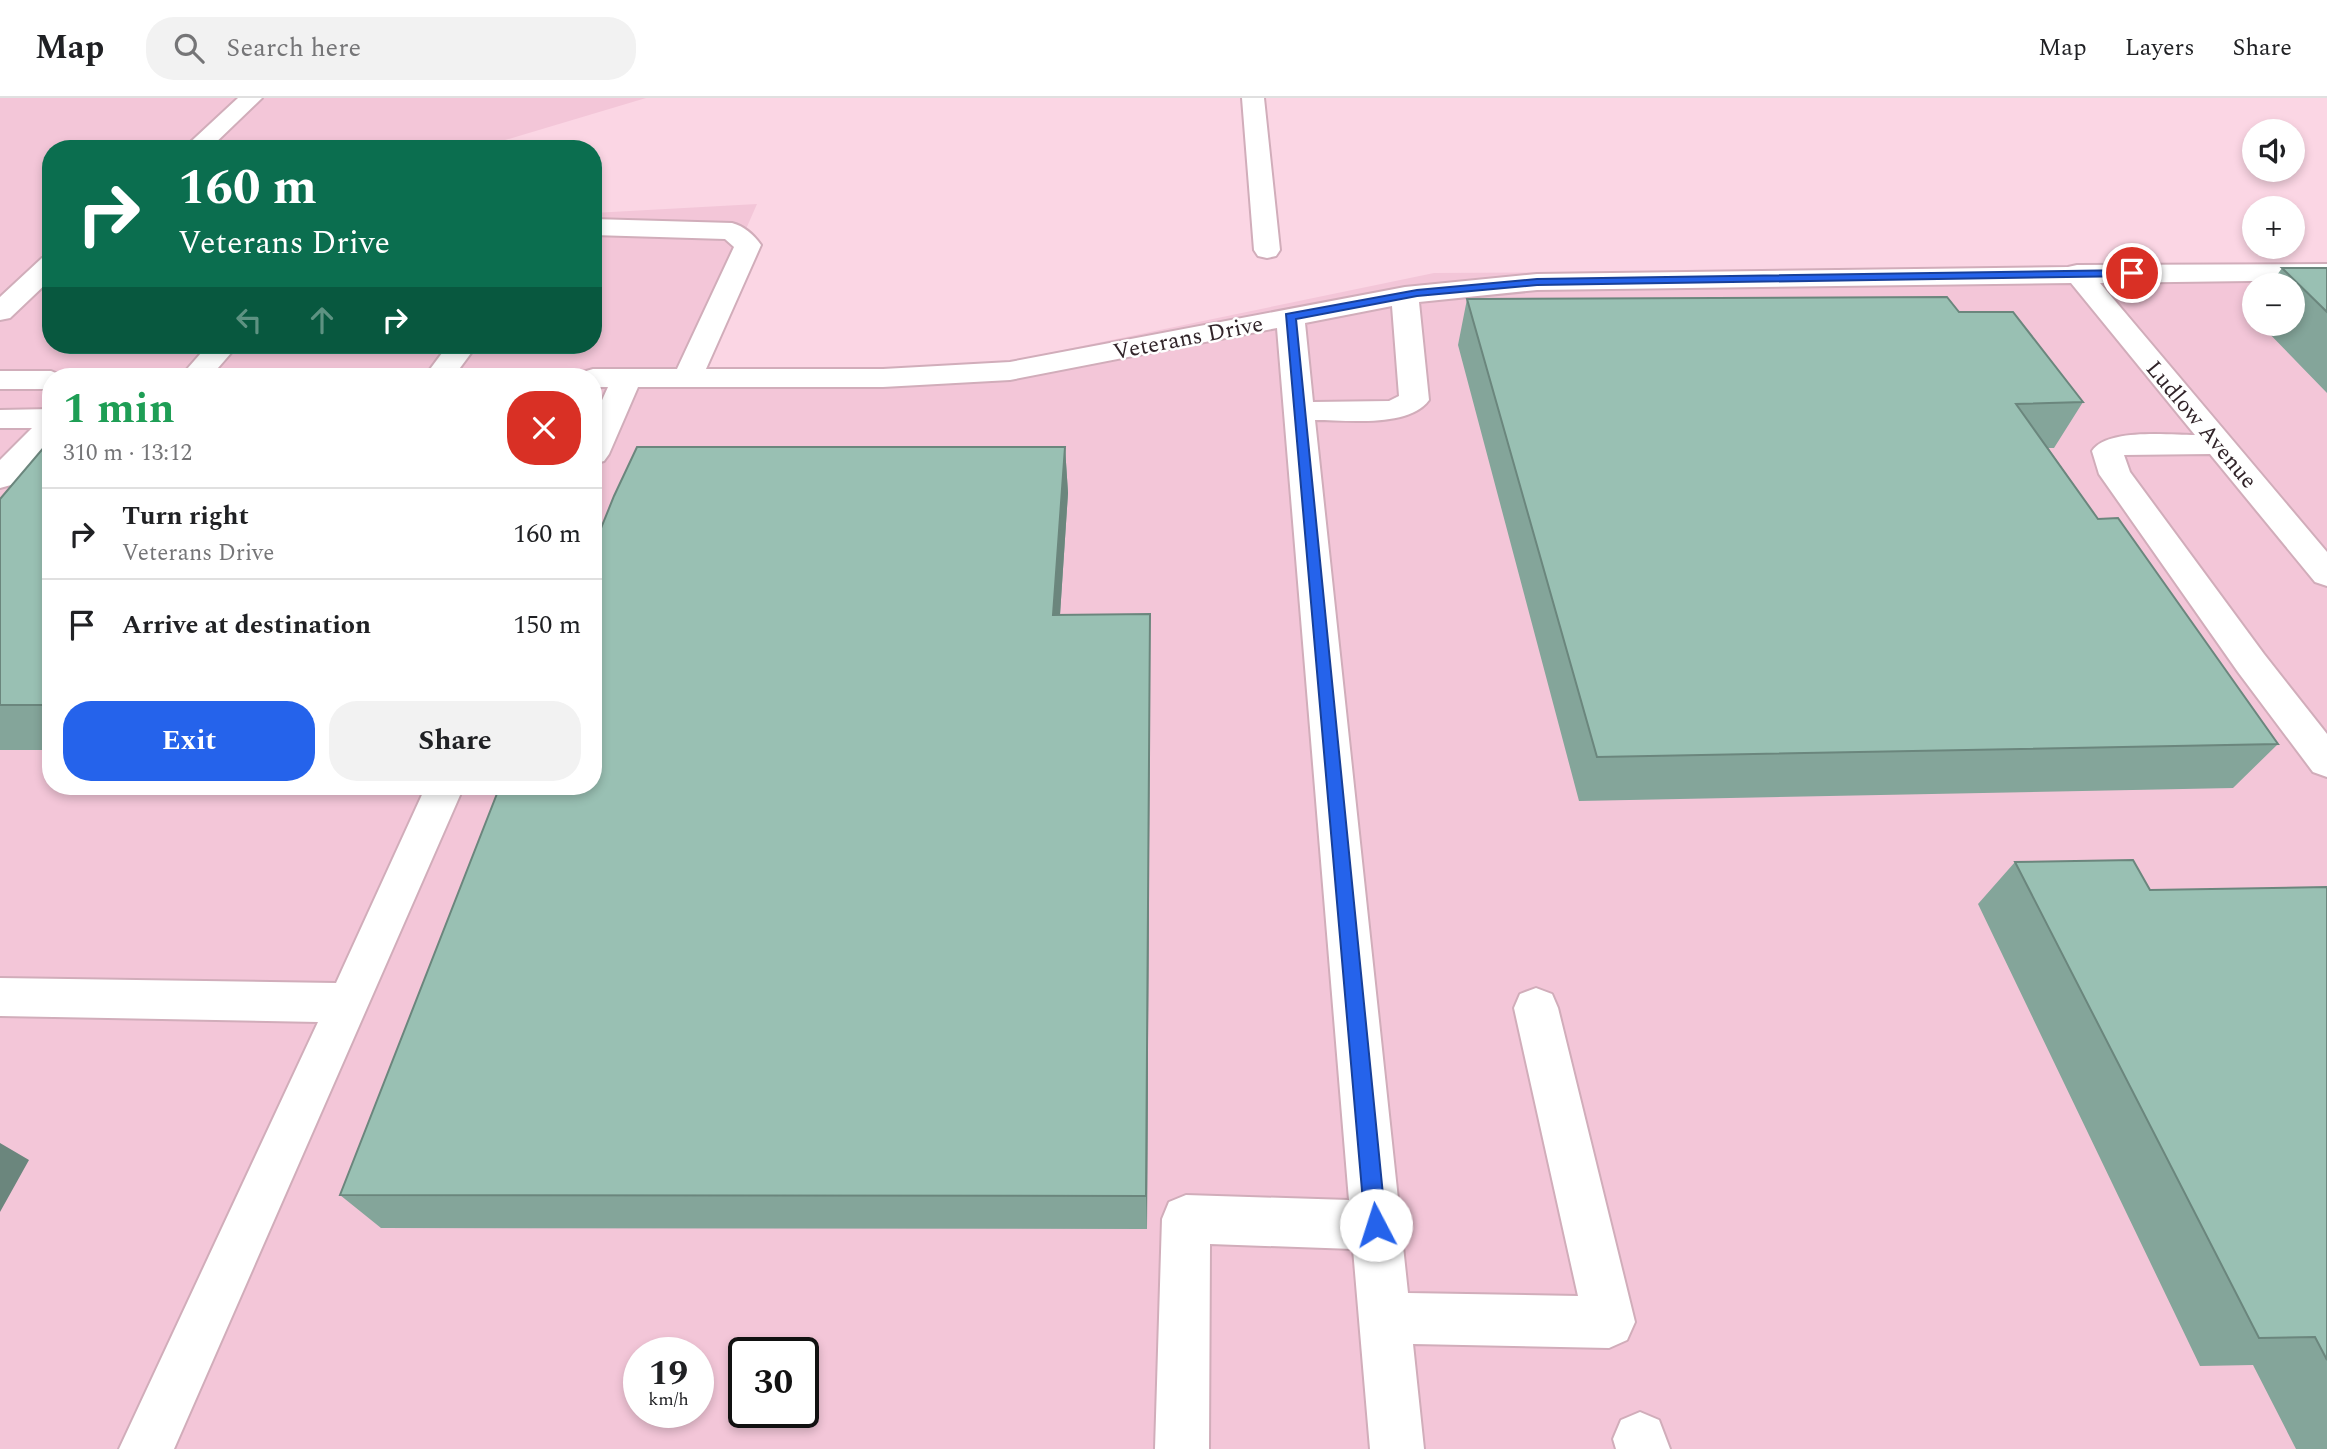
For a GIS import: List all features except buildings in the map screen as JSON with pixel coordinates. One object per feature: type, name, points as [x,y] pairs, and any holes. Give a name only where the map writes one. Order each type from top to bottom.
[{"type":"street","points":[[205,140],[251,98]]},
{"type":"street","points":[[1253,98],[1267,250]]},
{"type":"street","points":[[602,227],[732,231],[748,245],[688,378]]},
{"type":"street","points":[[0,312],[42,272]]},
{"type":"street","name":"Veterans Drive","points":[[602,378],[933,377],[1010,371],[1405,295],[1537,282],[2327,272]]},
{"type":"street","name":"Ludlow Avenue","points":[[2077,274],[2327,574]]},
{"type":"street","points":[[1299,411],[1395,410],[1414,400],[1405,295]]},
{"type":"street","points":[[1290,316],[1397,1449]]},
{"type":"street","points":[[202,368],[216,354]]},
{"type":"street","points":[[445,368],[456,354]]},
{"type":"street","points":[[602,434],[627,378]]},
{"type":"street","points":[[0,380],[42,380]]},
{"type":"street","points":[[0,419],[42,418]]},
{"type":"street","points":[[0,478],[42,435]]},
{"type":"street","points":[[2219,444],[2122,444],[2107,451],[2115,474],[2251,663],[2323,757]]},
{"type":"street","points":[[146,1449],[441,795]]},
{"type":"street","points":[[0,997],[349,1003]]},
{"type":"street","points":[[1384,1318],[1609,1322],[1536,1008]]},
{"type":"street","points":[[1182,1449],[1186,1219],[1376,1225]]},
{"type":"shaded area","points":[[0,98],[646,98],[505,140],[42,140],[42,354],[602,354],[602,213],[757,204],[681,377],[933,377],[1434,273],[2327,269],[2327,1449],[0,1449]]},
{"type":"route","points":[[1376,1225],[1290,316],[1417,293],[1537,282],[2132,273]]}]
